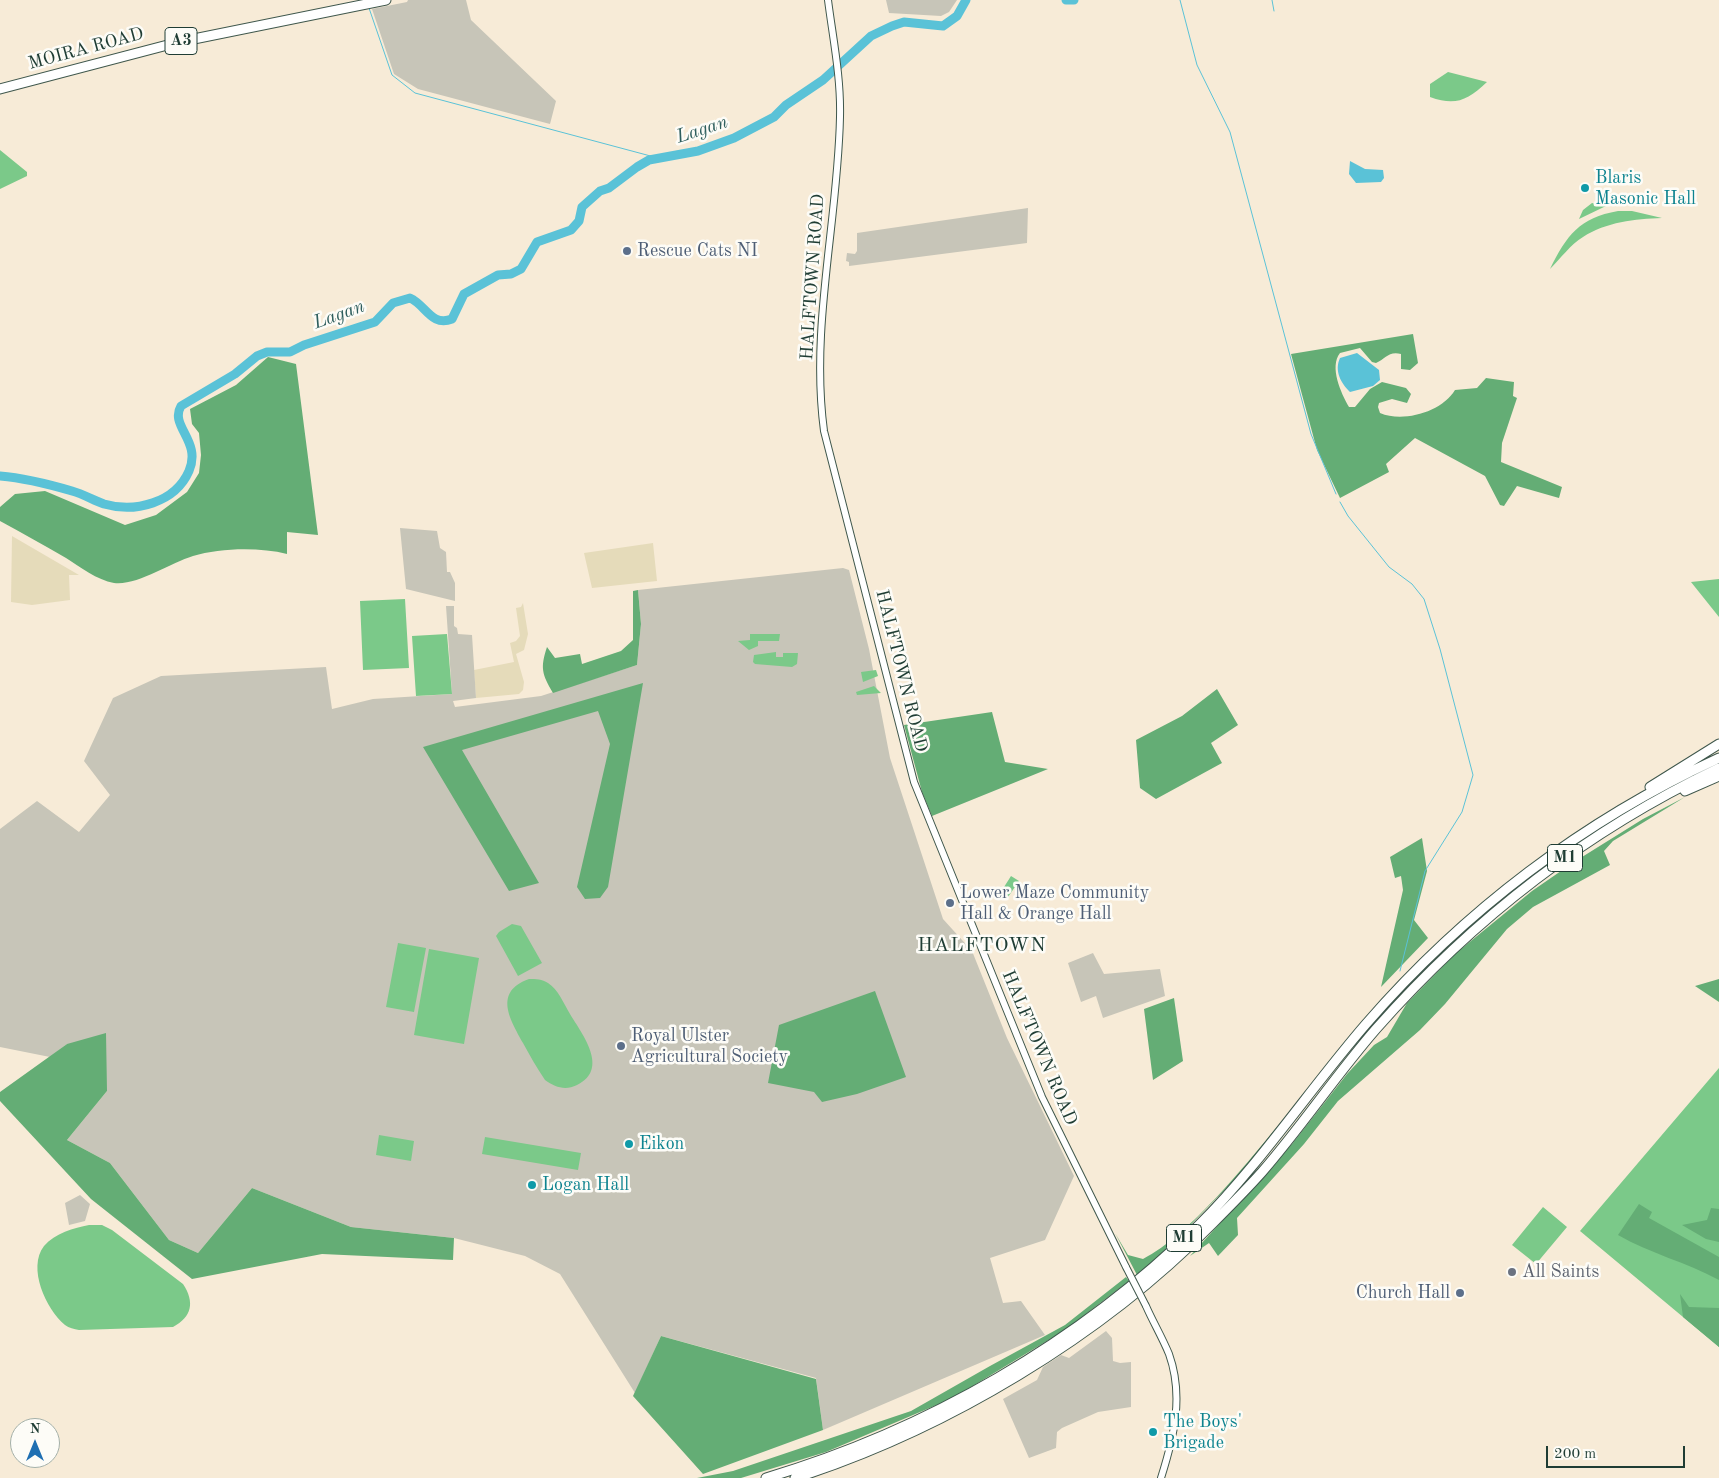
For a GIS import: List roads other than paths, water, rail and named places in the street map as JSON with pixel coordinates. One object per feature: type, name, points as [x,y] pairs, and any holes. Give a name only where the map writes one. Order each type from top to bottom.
[{"type":"highway","name":"MOIRA ROAD","points":[[0,89],[179,42],[386,0]]},
{"type":"highway","points":[[1636,802],[1651,786],[1719,744]]},
{"type":"highway","name":"M1","points":[[766,1478],[861,1445],[942,1408],[1028,1359],[1110,1302],[1199,1224],[1255,1166],[1363,1028],[1451,936],[1542,861],[1636,802],[1719,758]]},
{"type":"highway","name":"M1","points":[[795,1478],[913,1432],[996,1389],[1087,1329],[1147,1282],[1210,1226],[1261,1173],[1376,1030],[1460,942],[1549,869],[1628,816],[1719,768]]},
{"type":"highway","points":[[1628,816],[1719,776]]},
{"type":"street","name":"HALFTOWN ROAD","points":[[828,0],[840,81],[839,137],[821,355],[823,419],[828,448],[914,782],[1046,1105],[1169,1356],[1177,1396],[1176,1424],[1161,1478]]},
{"type":"water","points":[[1350,161],[1365,169],[1383,170],[1384,178],[1381,182],[1356,183],[1349,174]]},
{"type":"water","points":[[1357,353],[1379,370],[1380,380],[1373,386],[1350,392],[1339,376],[1338,363],[1340,358]]},
{"type":"waterway","name":"Lagan","points":[[0,476],[54,486],[76,492],[104,504],[116,506],[141,506],[164,498],[183,482],[192,460],[192,451],[179,420],[178,413],[181,406],[235,374],[257,356],[267,352],[290,352],[304,345],[375,322],[393,303],[410,298],[416,301],[434,318],[445,321],[452,319],[464,294],[498,275],[511,274],[521,269],[537,242],[571,230],[579,221],[582,207],[600,191],[609,188],[637,167],[649,160],[698,151],[734,138],[774,117],[786,105],[823,80],[871,36],[904,22],[943,26],[957,16],[966,0]]},
{"type":"waterway","name":"Lagan","points":[[1066,0],[1074,0]]},
{"type":"waterway","points":[[1180,0],[1197,65],[1230,132],[1311,434],[1336,494]]},
{"type":"waterway","points":[[1272,0],[1274,11]]},
{"type":"waterway","points":[[369,8],[392,75],[415,93],[658,158]]},
{"type":"waterway","points":[[1340,502],[1348,516],[1389,567],[1412,584],[1424,599],[1440,649],[1473,775],[1462,812],[1425,871],[1400,971]]},
{"type":"place","name":"Blaris Masonic Hall","points":[[1585,188]]},
{"type":"place","name":"Rescue Cats NI","points":[[627,251]]},
{"type":"place","name":"Lower Maze Community Hall & Orange Hall","points":[[950,903]]},
{"type":"place","name":"Royal Ulster Agricultural Society","points":[[621,1046]]},
{"type":"place","name":"Eikon","points":[[629,1144]]},
{"type":"place","name":"Logan Hall","points":[[532,1185]]},
{"type":"place","name":"All Saints","points":[[1512,1272]]},
{"type":"place","name":"Church Hall","points":[[1460,1293]]},
{"type":"place","name":"The Boys' Brigade","points":[[1153,1432]]},
{"type":"district","name":"HALFTOWN","points":[[982,946]]}]
